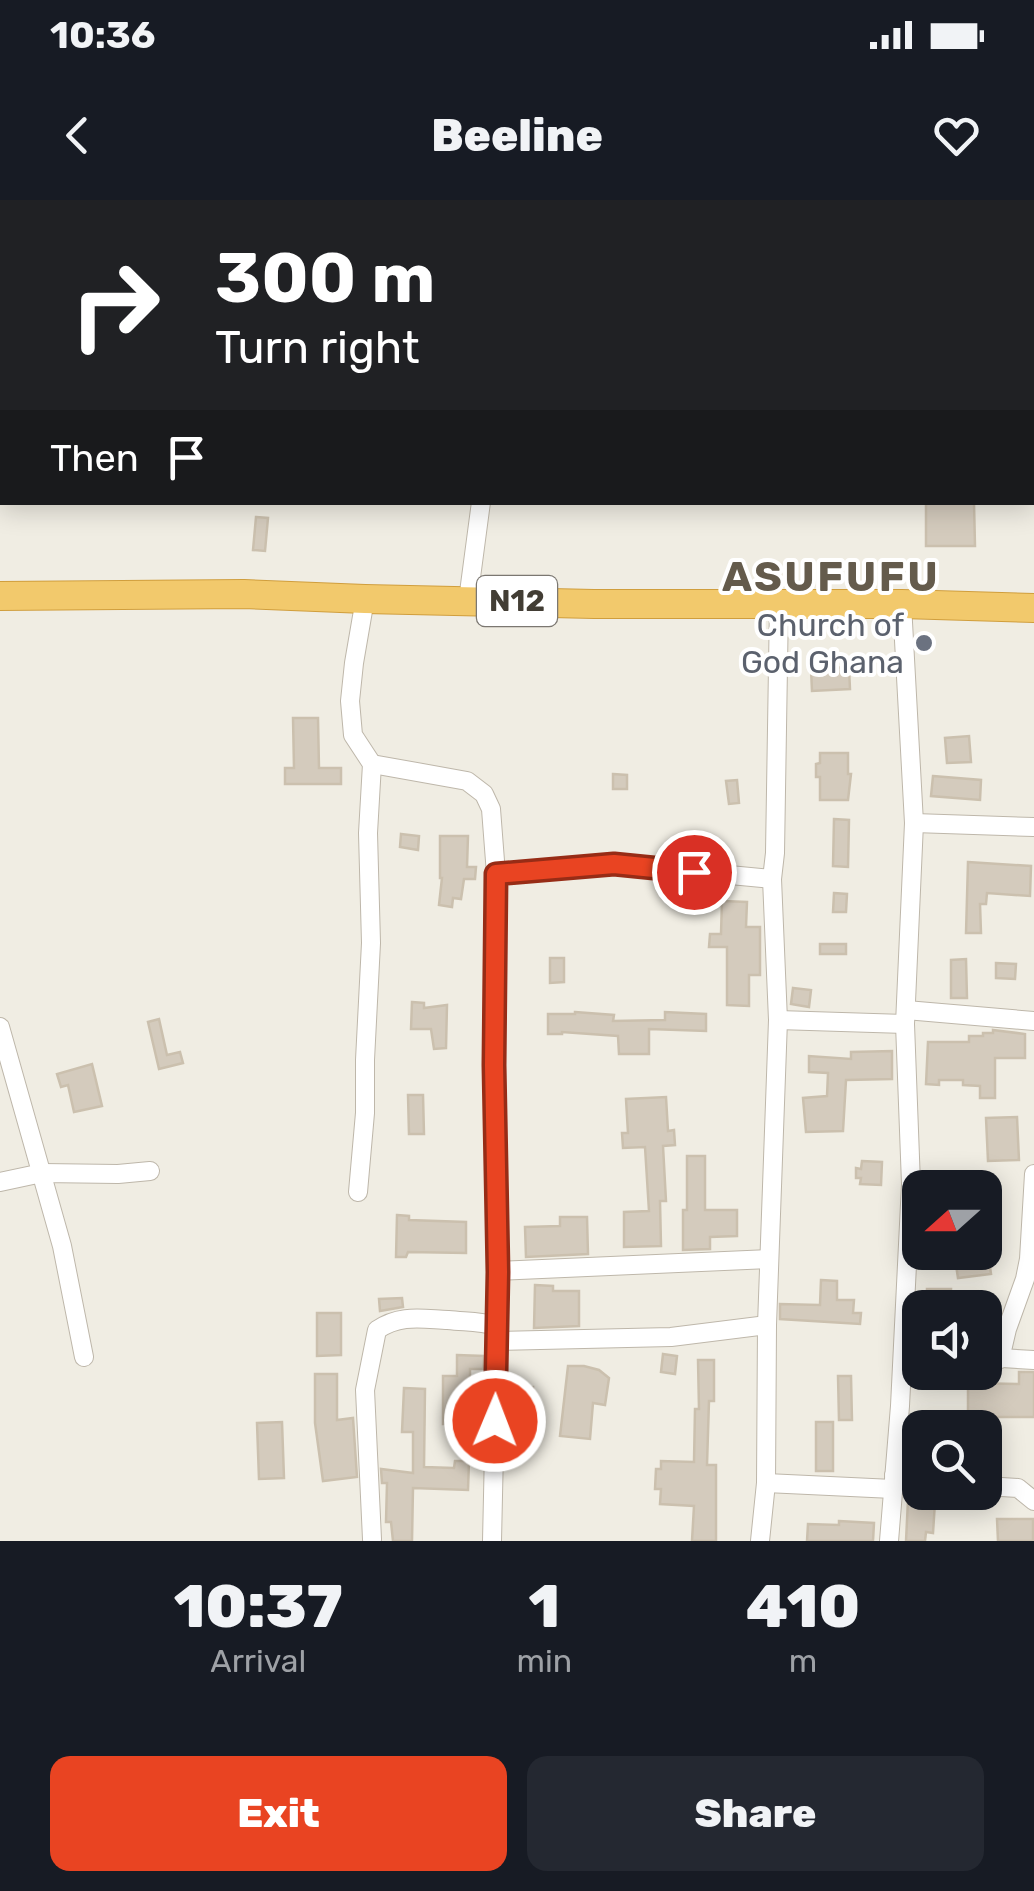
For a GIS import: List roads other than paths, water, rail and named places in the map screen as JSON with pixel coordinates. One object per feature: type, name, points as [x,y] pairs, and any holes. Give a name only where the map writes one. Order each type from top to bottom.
[{"type":"highway","name":"N12","points":[[0,596],[244,594],[364,600],[1034,608]]},
{"type":"street","points":[[468,600],[481,505]]},
{"type":"street","points":[[358,1192],[366,1113],[372,764],[354,735],[350,701],[364,600]]},
{"type":"street","points":[[760,1541],[766,1483],[766,1324],[778,1020],[772,879],[780,604]]},
{"type":"street","points":[[902,604],[914,823],[906,1017],[912,1290]]},
{"type":"street","points":[[372,764],[467,781],[484,794],[491,809],[496,874],[498,1272],[492,1541]]},
{"type":"street","points":[[914,823],[1034,827]]},
{"type":"street","points":[[496,874],[614,864],[772,879]]},
{"type":"street","points":[[778,1020],[1034,1020]]},
{"type":"street","points":[[0,1027],[62,1246],[84,1356]]},
{"type":"street","points":[[0,1182],[42,1172],[150,1171]]},
{"type":"street","points":[[1002,1339],[1027,1269],[1034,1174]]},
{"type":"street","points":[[498,1272],[769,1259]]},
{"type":"street","points":[[372,1539],[364,1390],[377,1330],[387,1323],[408,1318],[475,1320],[497,1334],[671,1337],[766,1324]]},
{"type":"street","points":[[1002,1358],[1034,1360]]},
{"type":"street","points":[[889,1541],[906,1390]]},
{"type":"street","points":[[766,1483],[902,1481]]},
{"type":"street","points":[[1026,1488],[1034,1502]]},
{"type":"place","name":"Church of God Ghana","points":[[924,643]]},
{"type":"district","name":"ASUFUFU","points":[[831,577]]}]
